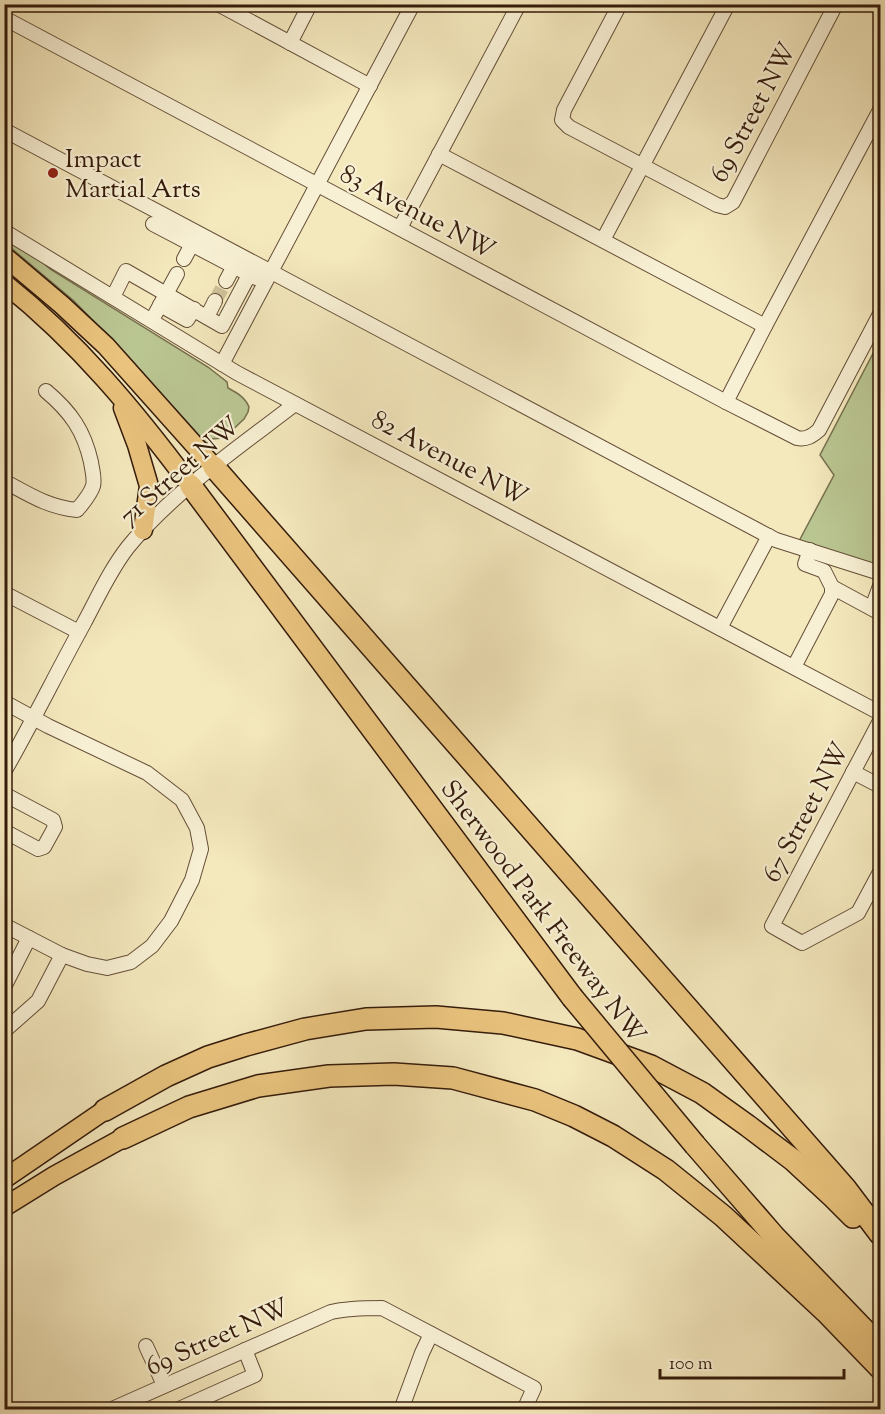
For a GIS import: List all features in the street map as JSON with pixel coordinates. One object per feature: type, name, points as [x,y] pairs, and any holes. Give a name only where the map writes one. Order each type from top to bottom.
[{"type":"highway","name":"Sherwood Park Freeway NW","points":[[214,467],[838,1180],[880,1234]]},
{"type":"highway","name":"Sherwood Park Freeway NW","points":[[191,486],[572,997],[774,1236],[880,1347]]},
{"type":"highway","points":[[105,1110],[166,1076],[208,1057],[305,1029],[366,1019],[436,1017],[503,1023],[577,1039],[651,1066],[702,1093],[793,1160],[880,1245]]},
{"type":"highway","points":[[123,1138],[189,1107],[258,1086],[329,1076],[394,1074],[453,1078],[535,1100],[574,1116],[613,1136],[666,1170],[732,1224],[826,1312],[880,1368]]},
{"type":"main road","points":[[4,255],[106,346],[214,467]]},
{"type":"main road","points":[[4,283],[84,355],[117,392],[191,486]]},
{"type":"main road","points":[[117,392],[137,445],[149,486],[143,530]]},
{"type":"main road","points":[[4,1179],[105,1110]]},
{"type":"main road","points":[[4,1207],[123,1138]]},
{"type":"street","points":[[218,4],[370,86]]},
{"type":"street","points":[[290,43],[310,4]]},
{"type":"street","points":[[222,364],[413,4]]},
{"type":"street","points":[[400,228],[519,4]]},
{"type":"street","points":[[620,4],[564,110],[562,120],[569,127],[643,165]]},
{"type":"street","points":[[603,240],[728,4]]},
{"type":"street","name":"69 Street NW","points":[[643,165],[717,205],[725,207],[733,202],[836,4]]},
{"type":"street","name":"83 Avenue NW","points":[[4,18],[791,436],[802,439],[819,430],[880,314]]},
{"type":"street","points":[[726,402],[880,110]]},
{"type":"street","points":[[4,130],[268,278],[776,540],[880,573]]},
{"type":"street","points":[[439,154],[765,326]]},
{"type":"street","points":[[153,224],[249,275],[268,278]]},
{"type":"street","name":"82 Avenue NW","points":[[4,231],[222,364],[880,713]]},
{"type":"street","points":[[184,259],[192,244]]},
{"type":"street","points":[[226,280],[234,267]]},
{"type":"street","points":[[113,297],[126,272],[163,299],[194,309],[222,326],[249,275]]},
{"type":"street","points":[[152,320],[177,274]]},
{"type":"street","points":[[207,317],[215,301]]},
{"type":"street","points":[[4,481],[53,506],[77,510],[91,492],[94,482],[83,435],[63,405],[46,391]]},
{"type":"street","name":"71 Street NW","points":[[4,772],[120,560],[143,530],[191,486],[295,404]]},
{"type":"street","points":[[720,628],[769,536]]},
{"type":"street","points":[[794,667],[832,594],[832,587],[824,571],[805,564],[810,550]]},
{"type":"street","points":[[832,587],[876,610],[880,586]]},
{"type":"street","points":[[4,592],[79,632]]},
{"type":"street","points":[[4,702],[147,773],[182,800],[197,828],[201,849],[192,880],[171,921],[152,946],[131,962],[107,968],[87,964],[62,955],[4,924]]},
{"type":"street","name":"67 Street NW","points":[[880,721],[772,926],[802,943],[858,913],[880,872]]},
{"type":"street","points":[[853,772],[880,786]]},
{"type":"street","points":[[4,794],[52,820],[55,827],[44,847],[38,849],[4,831]]},
{"type":"street","points":[[4,987],[29,938]]},
{"type":"street","points":[[4,1031],[38,1002],[62,955]]},
{"type":"street","name":"69 Street NW","points":[[110,1410],[331,1312],[344,1309],[382,1308],[534,1388],[524,1410]]},
{"type":"street","points":[[401,1410],[431,1334]]},
{"type":"street","points":[[146,1346],[164,1385]]},
{"type":"street","points":[[177,1410],[255,1375],[245,1350]]},
{"type":"green space","points":[[4,239],[35,256],[50,269],[208,367],[227,382],[228,388],[245,401],[249,407],[244,419],[224,438],[211,439],[207,443],[204,441],[122,350],[74,301],[5,243]]},
{"type":"green space","points":[[880,340],[880,570],[798,543],[834,475],[820,455]]},
{"type":"tunnel","points":[[215,301],[226,281]]},
{"type":"place","name":"Impact Martial Arts","points":[[53,173]]}]
